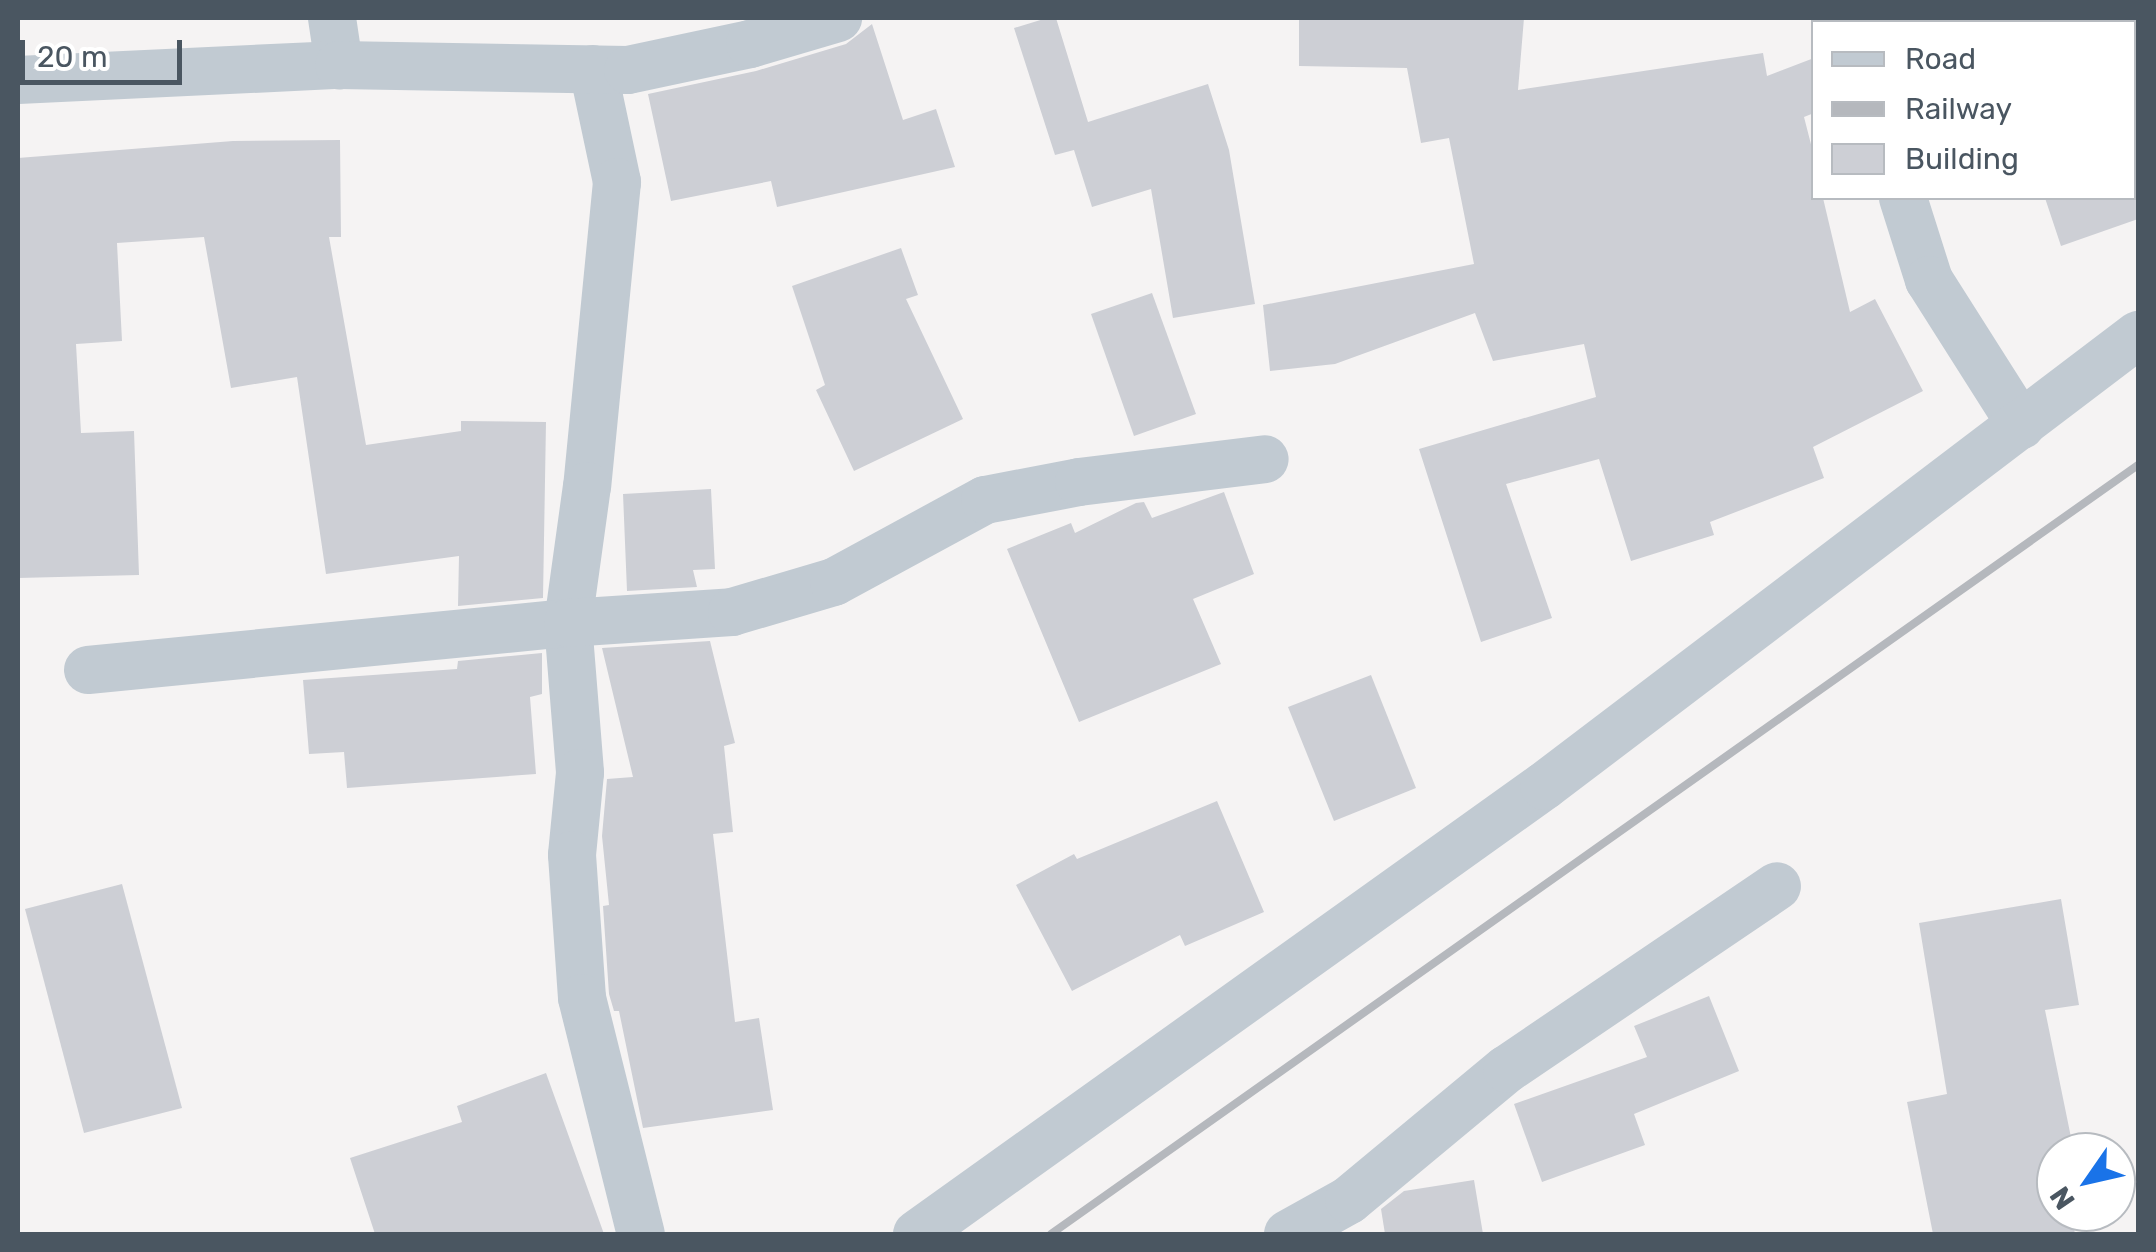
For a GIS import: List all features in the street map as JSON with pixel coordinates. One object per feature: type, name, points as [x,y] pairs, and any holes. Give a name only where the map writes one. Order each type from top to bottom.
[{"type":"street","points":[[332,18],[339,65]]},
{"type":"street","points":[[18,80],[339,65],[593,69],[646,66],[750,44],[838,18]]},
{"type":"street","points":[[593,69],[617,182],[587,486],[568,623],[580,773],[572,855],[582,998],[641,1234]]},
{"type":"street","points":[[1904,200],[1929,280],[2020,425]]},
{"type":"street","points":[[918,1234],[1544,786],[2138,335]]},
{"type":"street","points":[[88,670],[568,623],[732,612],[834,582],[985,500],[1079,482],[1265,459]]},
{"type":"street","points":[[1288,1234],[1352,1218],[1507,1069],[1778,886]]},
{"type":"building","points":[[1056,18],[1088,122],[1208,84],[1229,150],[1255,304],[1173,318],[1151,189],[1092,207],[1074,150],[1055,155],[1014,28]]},
{"type":"building","points":[[1299,18],[1524,18],[1518,90],[1763,53],[1767,76],[1811,59],[1811,114],[1804,117],[1811,144],[1811,200],[1823,200],[1850,312],[1875,299],[1923,391],[1813,447],[1824,478],[1710,522],[1714,535],[1631,561],[1599,459],[1506,484],[1552,618],[1481,642],[1419,449],[1596,397],[1584,344],[1493,361],[1475,313],[1335,364],[1270,371],[1263,305],[1474,264],[1449,138],[1421,143],[1407,68],[1299,66]]},
{"type":"building","points":[[872,24],[903,120],[936,109],[955,167],[777,207],[771,181],[671,201],[648,94],[756,71],[846,44]]},
{"type":"building","points":[[340,140],[341,237],[329,237],[366,445],[461,431],[461,421],[546,422],[543,598],[458,606],[459,556],[326,574],[297,377],[231,388],[204,237],[117,243],[122,341],[76,344],[81,433],[134,431],[139,575],[18,578],[18,158],[233,141]]},
{"type":"building","points":[[2138,198],[2138,219],[2061,246],[2046,200]]},
{"type":"building","points":[[901,248],[918,295],[906,299],[963,419],[854,471],[816,390],[825,385],[792,286]]},
{"type":"building","points":[[1152,293],[1196,414],[1134,436],[1091,314]]},
{"type":"building","points":[[711,489],[715,569],[693,570],[697,587],[627,591],[623,494]]},
{"type":"building","points":[[1224,492],[1254,574],[1193,599],[1221,664],[1079,722],[1007,549],[1071,523],[1075,533],[1136,503],[1144,502],[1152,518]]},
{"type":"building","points":[[710,641],[735,743],[724,746],[733,832],[713,834],[735,1022],[759,1018],[773,1110],[643,1128],[619,1011],[614,1011],[609,994],[603,906],[609,905],[602,836],[607,779],[633,777],[602,648]]},
{"type":"building","points":[[542,653],[542,694],[530,697],[536,774],[347,788],[344,752],[309,754],[303,680],[457,669],[458,661]]},
{"type":"building","points":[[1371,675],[1416,788],[1334,821],[1288,707]]},
{"type":"building","points":[[1217,801],[1264,912],[1185,946],[1180,935],[1072,991],[1016,885],[1074,854],[1077,859]]},
{"type":"building","points":[[122,884],[182,1108],[84,1133],[25,909]]},
{"type":"building","points":[[2061,899],[2079,1005],[2045,1010],[2070,1132],[2036,1132],[2036,1232],[2075,1234],[1933,1234],[1907,1102],[1947,1094],[1919,923]]},
{"type":"building","points":[[1709,996],[1739,1071],[1634,1114],[1645,1145],[1542,1182],[1514,1104],[1647,1057],[1634,1026]]},
{"type":"building","points":[[546,1073],[604,1234],[375,1234],[350,1158],[462,1122],[457,1106]]},
{"type":"building","points":[[1474,1180],[1483,1234],[1385,1234],[1381,1209],[1404,1191]]},
{"type":"railway","points":[[1051,1234],[2138,465]]}]
